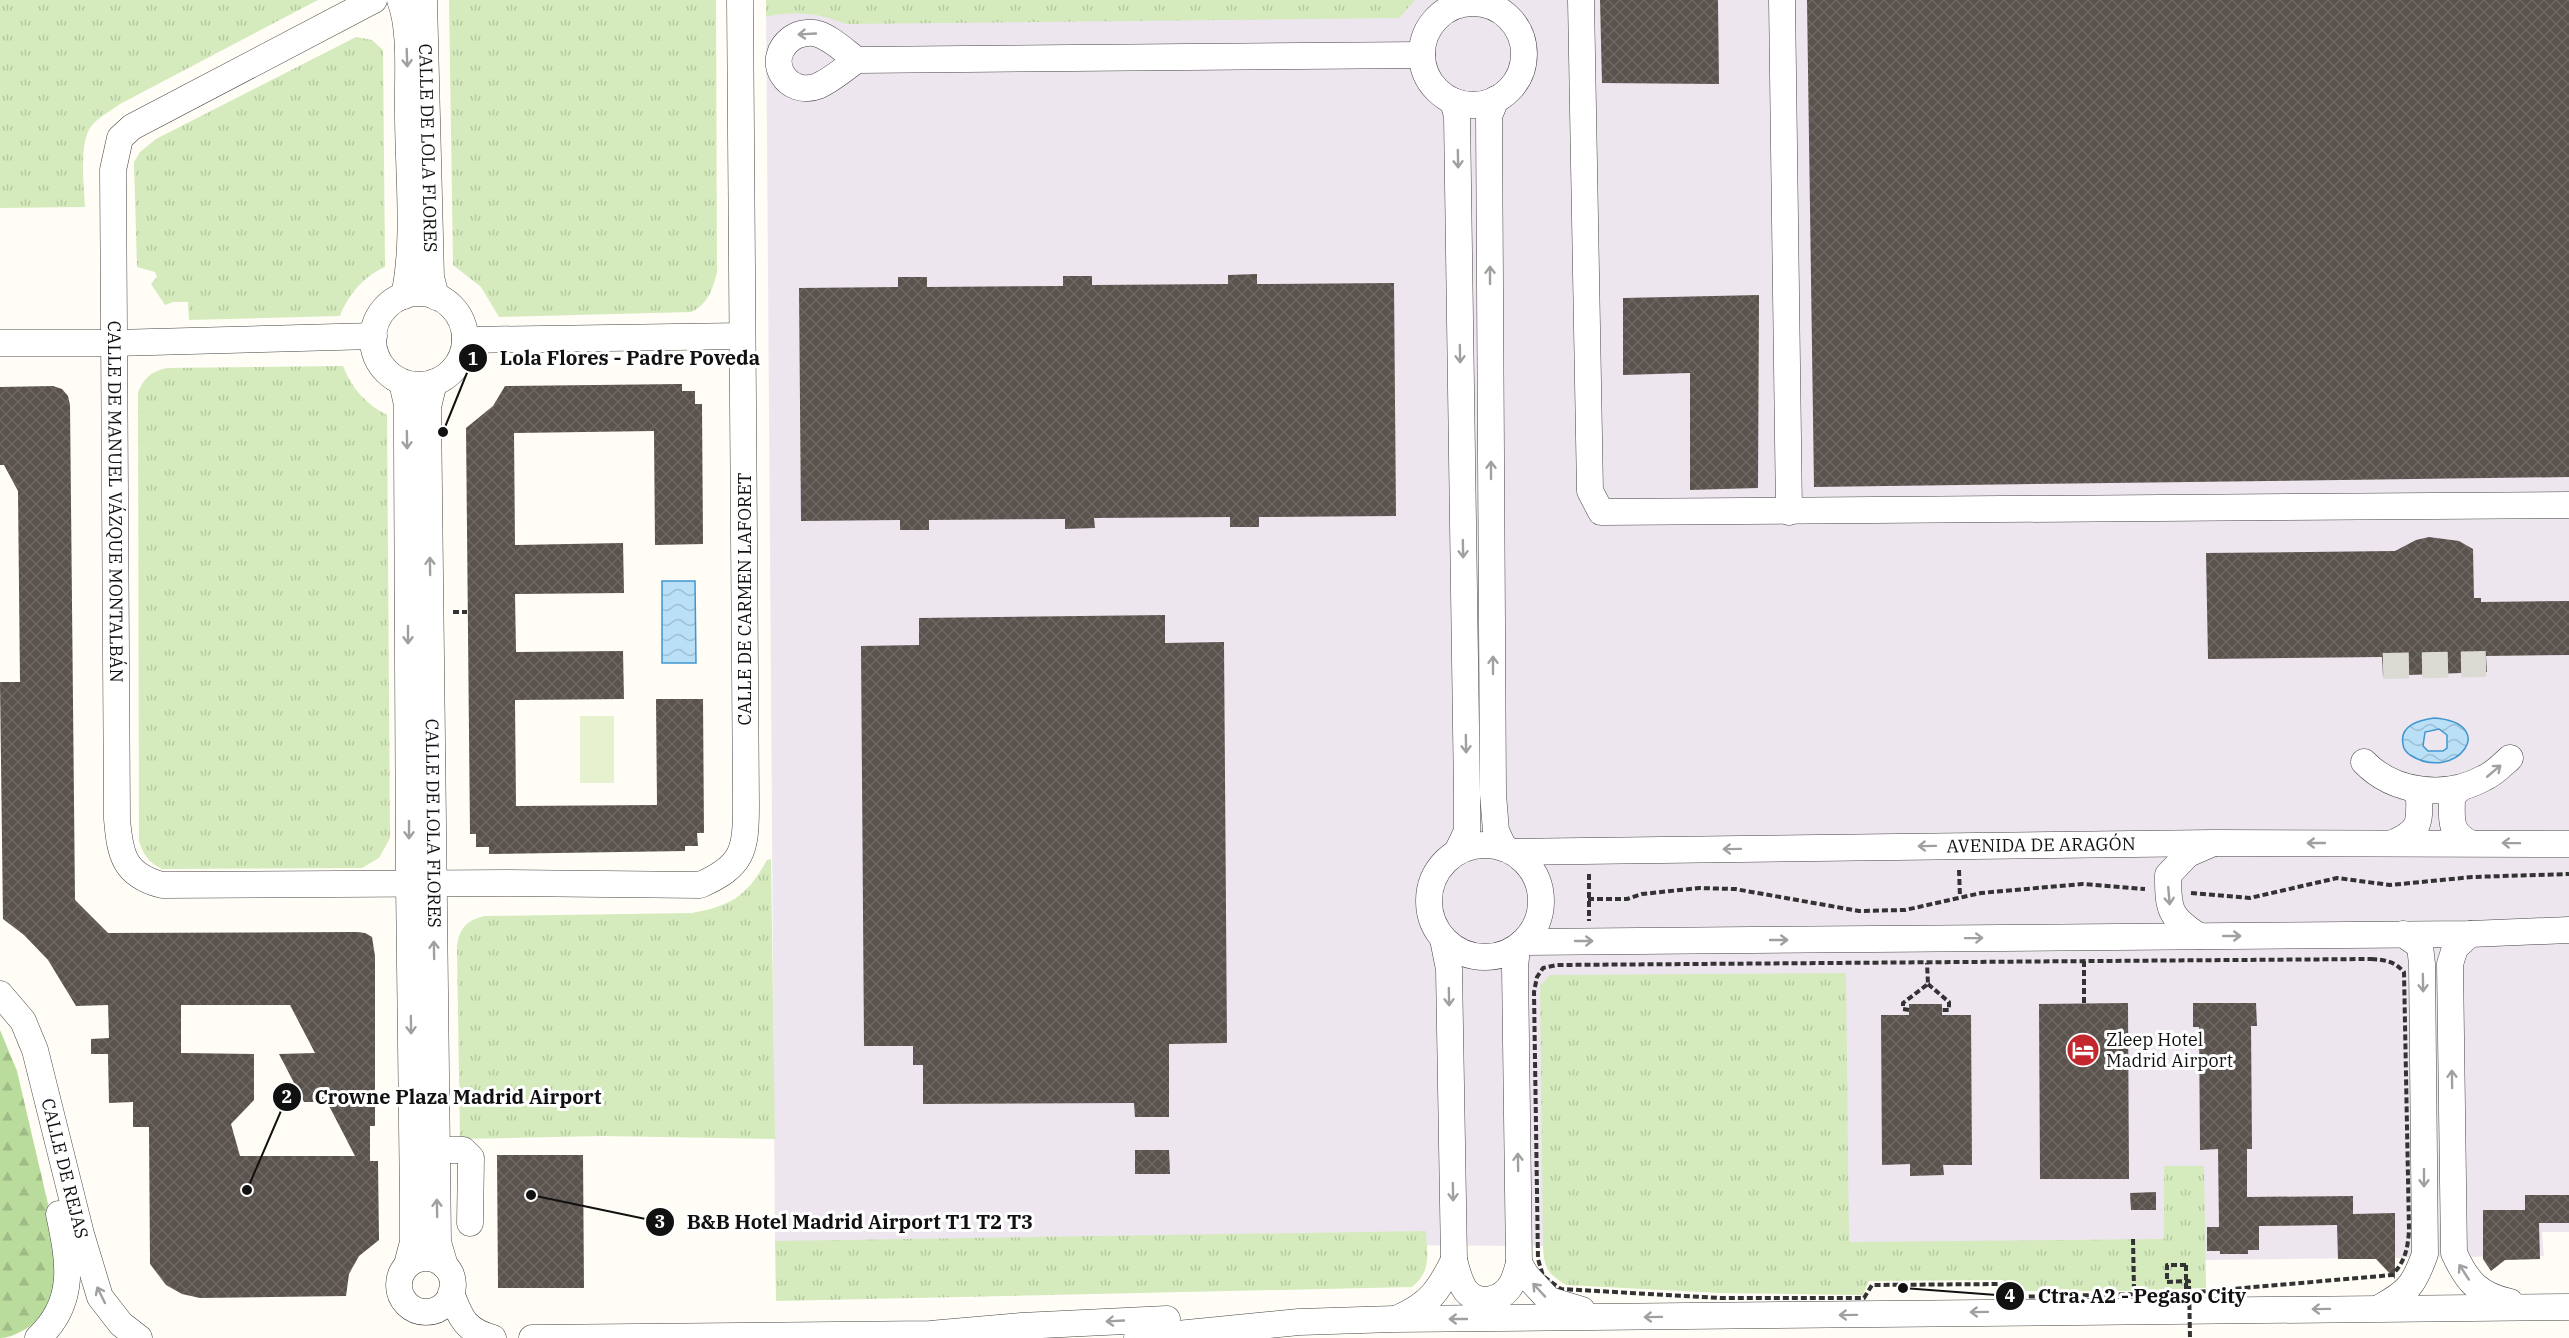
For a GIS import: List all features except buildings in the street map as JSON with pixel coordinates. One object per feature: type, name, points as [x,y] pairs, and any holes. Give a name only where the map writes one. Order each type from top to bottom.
[{"type":"street","name":"CALLE DE MANUEL VÁZQUE MONTALBÁN","points":[[374,0],[132,128],[120,138],[113,170],[117,819],[120,847],[126,864],[145,880],[162,885],[421,884]]},
{"type":"street","name":"CALLE DE LOLA FLORES","points":[[400,0],[406,33],[407,80],[409,263],[404,296]]},
{"type":"street","name":"CALLE DE LOLA FLORES","points":[[424,0],[431,277],[436,297]]},
{"type":"street","name":"CALLE DE CARMEN LAFORET","points":[[421,884],[700,885],[724,875],[738,858],[746,830],[740,0]]},
{"type":"street","points":[[1581,0],[1590,491],[1601,512],[2569,505]]},
{"type":"street","points":[[1782,0],[1789,512]]},
{"type":"street","points":[[1472,3],[1502,7],[1515,25],[1522,41],[1524,58],[1520,75],[1510,89],[1496,99],[1482,104],[1467,105],[1453,101],[1431,83],[1424,70],[1422,56],[1424,40],[1431,26],[1443,7],[1472,3]]},
{"type":"street","points":[[857,60],[1422,56]]},
{"type":"street","points":[[1496,99],[1489,116],[1493,794],[1496,831],[1509,850],[1532,870],[1542,894],[1541,911],[1536,928],[1521,945],[1498,956],[1478,957],[1459,951],[1443,939],[1434,925],[1429,909],[1429,892],[1434,877],[1444,863],[1457,852],[1472,846],[1488,845],[1509,850]]},
{"type":"street","points":[[1453,101],[1457,116],[1467,794],[1467,831],[1457,852]]},
{"type":"street","points":[[426,294],[436,297],[458,314],[464,327],[464,352],[453,371],[434,382],[423,385],[402,382],[384,368],[377,358],[374,336],[376,323],[392,302],[404,296],[426,294]]},
{"type":"street","points":[[0,343],[114,343],[374,336]]},
{"type":"street","points":[[465,340],[742,336]]},
{"type":"street","name":"CALLE DE LOLA FLORES","points":[[402,382],[407,405],[421,884],[436,1150],[438,1242],[445,1266]]},
{"type":"street","name":"CALLE DE LOLA FLORES","points":[[407,1265],[413,1242],[428,407],[434,382]]},
{"type":"street","points":[[2470,843],[2458,837],[2453,828],[2452,796],[2461,788],[2486,778],[2510,758]]},
{"type":"street","points":[[2364,762],[2375,774],[2394,784],[2412,789],[2461,788]]},
{"type":"street","points":[[2393,843],[2406,838],[2416,829],[2420,821],[2420,795],[2412,789]]},
{"type":"street","points":[[2199,936],[2179,924],[2168,903],[2168,875],[2188,854],[2214,843]]},
{"type":"street","name":"AVENIDA DE ARAGÓN","points":[[1509,850],[2214,843],[2569,844]]},
{"type":"street","points":[[1521,945],[2470,934],[2569,930]]},
{"type":"street","points":[[2379,1308],[2404,1295],[2418,1273],[2425,1254],[2422,964],[2420,946],[2403,934]]},
{"type":"street","points":[[2470,934],[2455,948],[2450,964],[2454,1253],[2464,1275],[2489,1297],[2531,1307]]},
{"type":"street","points":[[1443,939],[1449,969],[1454,1260],[1467,1292],[1487,1301],[1503,1295],[1513,1284],[1519,1263],[1515,967],[1521,945]]},
{"type":"street","name":"CALLE DE REJAS","points":[[0,994],[22,1021],[35,1050],[81,1234],[100,1297],[121,1324],[139,1338]]},
{"type":"street","name":"CALLE DE REJAS","points":[[0,1011],[11,1025],[29,1074],[69,1270],[65,1299],[47,1330],[38,1338]]},
{"type":"street","points":[[436,1150],[463,1150],[471,1158],[470,1223]]},
{"type":"street","points":[[452,1293],[442,1307],[435,1310],[418,1311],[411,1308],[404,1303],[398,1287],[402,1271],[416,1259],[426,1257],[445,1266],[452,1276],[452,1293],[463,1320],[470,1329],[494,1338]]},
{"type":"street","points":[[1394,1319],[1419,1309],[1440,1288],[1454,1260]]},
{"type":"street","points":[[1519,1263],[1526,1275],[1549,1300],[1608,1317]]},
{"type":"street","points":[[1137,1338],[1299,1322],[1394,1319],[2569,1307]]},
{"type":"street","points":[[532,1338],[930,1334],[1021,1326],[1196,1318],[1299,1322]]},
{"type":"path","points":[[450,612],[467,612]]},
{"type":"path","points":[[1959,860],[1960,897]]},
{"type":"path","points":[[1589,865],[1590,928]]},
{"type":"path","points":[[2187,893],[2250,898],[2337,878],[2390,885],[2472,877],[2569,874]]},
{"type":"path","points":[[1588,899],[1627,899],[1642,894],[1699,888],[1735,890],[1858,911],[1905,910],[1982,893],[2082,884],[2147,890]]},
{"type":"path","points":[[2379,1278],[2186,1293],[2007,1297],[2000,1284],[1872,1285],[1864,1298],[1721,1298],[1561,1289],[1543,1276],[1538,1259],[1534,992],[1537,977],[1543,968],[1557,965],[2371,959],[2397,964],[2404,972],[2409,1230]]},
{"type":"path","points":[[2084,961],[2084,1003]]},
{"type":"path","points":[[1927,963],[1928,984],[1949,1002],[1949,1010],[1942,1010]]},
{"type":"path","points":[[1909,1010],[1903,1010],[1903,1003],[1928,984]]},
{"type":"path","points":[[2133,1239],[2134,1295]]},
{"type":"path","points":[[2186,1293],[2186,1265],[2167,1265],[2167,1282],[2189,1281],[2190,1338]]},
{"type":"shaded area","points":[[766,0],[2569,0],[2569,1232],[2542,1232],[2544,1256],[2206,1260],[1849,1242],[1543,1246],[775,1241]]},
{"type":"green space","points":[[0,0],[318,0],[120,104],[96,121],[88,131],[85,140],[83,175],[85,207],[0,208]]},
{"type":"green space","points":[[449,0],[716,0],[717,272],[711,290],[702,305],[691,312],[499,317],[481,287],[453,265]]},
{"type":"green space","points":[[766,0],[1415,0],[1399,18],[846,24],[826,17],[807,14],[766,17]]},
{"type":"green space","points":[[356,37],[372,40],[383,50],[385,267],[358,287],[347,301],[340,316],[189,320],[188,302],[173,302],[165,305],[151,284],[157,277],[155,272],[137,267],[134,162],[140,152],[156,139]]},
{"type":"green space","points":[[343,366],[360,395],[387,415],[390,838],[379,858],[362,868],[162,869],[147,858],[139,841],[138,393],[148,376],[167,368]]},
{"type":"green space","points":[[580,716],[614,716],[614,783],[580,783]]},
{"type":"green space","points":[[771,859],[775,1139],[602,1136],[460,1139],[457,947],[465,926],[485,916],[692,913],[706,910],[718,907],[737,897],[753,882],[767,860]]},
{"type":"green space","points":[[1846,973],[1849,1242],[2164,1239],[2164,1166],[2204,1166],[2206,1288],[2010,1291],[2003,1280],[1869,1281],[1863,1295],[1720,1293],[1566,1285],[1555,1277],[1544,1260],[1543,1246],[1540,986],[1550,975]]},
{"type":"green space","points":[[0,1030],[17,1071],[59,1251],[58,1274],[52,1297],[41,1316],[22,1331],[0,1338]]},
{"type":"green space","points":[[1426,1231],[1427,1262],[1423,1275],[1412,1287],[776,1301],[775,1241]]},
{"type":"water","points":[[662,581],[695,581],[696,663],[662,663]]},
{"type":"water","points":[[2434,718],[2454,722],[2465,730],[2468,740],[2464,749],[2455,757],[2443,762],[2427,762],[2410,755],[2403,746],[2404,732],[2407,728],[2417,722]],"holes":[[[2439,729],[2447,735],[2447,748],[2443,751],[2428,751],[2423,746],[2425,732]]]},
{"type":"tunnel","points":[[2383,666],[2486,664]]},
{"type":"place","name":"Lola Flores - Padre Poveda","points":[[443,432]]},
{"type":"place","name":"Zleep Hotel Madrid Airport","points":[[2083,1050]]},
{"type":"place","name":"Crowne Plaza Madrid Airport","points":[[247,1190]]},
{"type":"place","name":"B&B Hotel Madrid Airport T1 T2 T3","points":[[531,1195]]},
{"type":"place","name":"Ctra. A2 - Pegaso City","points":[[1903,1288]]}]
